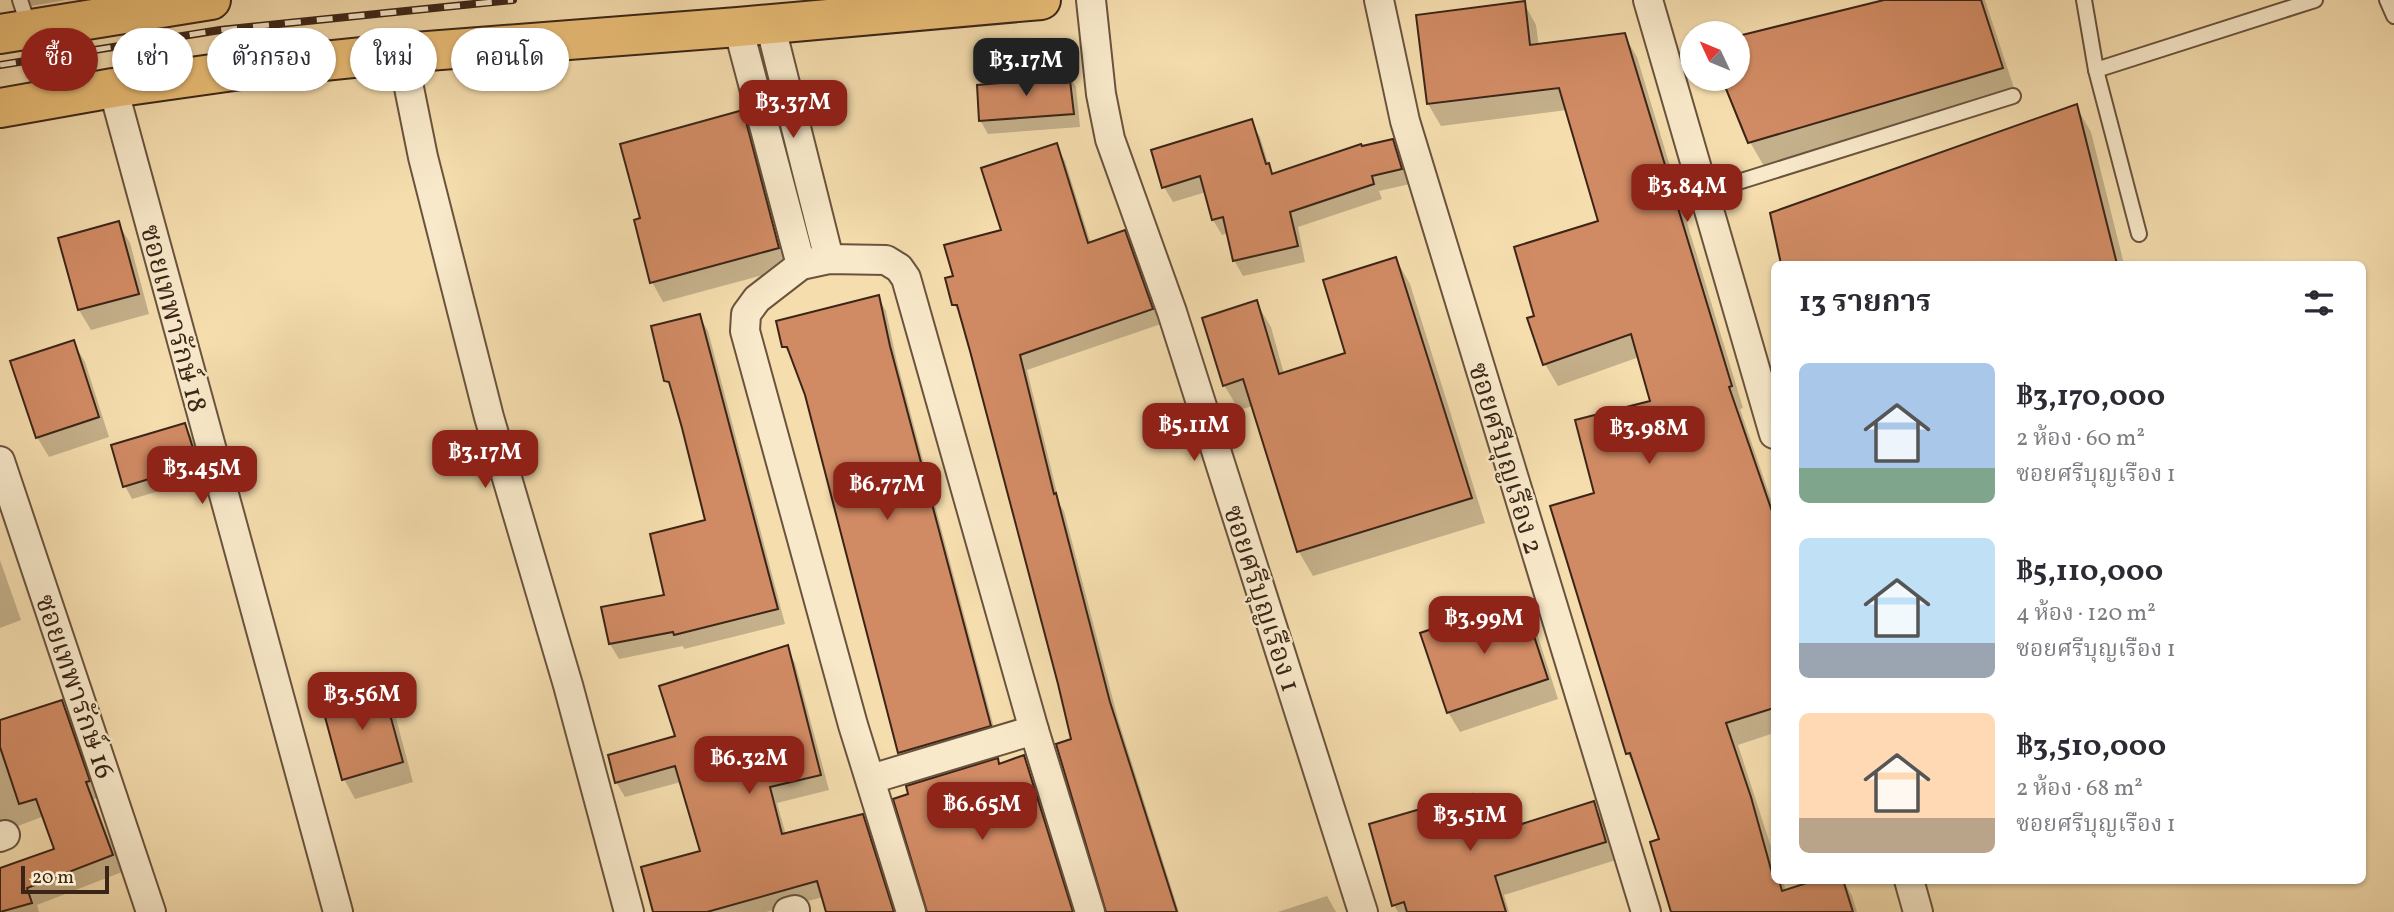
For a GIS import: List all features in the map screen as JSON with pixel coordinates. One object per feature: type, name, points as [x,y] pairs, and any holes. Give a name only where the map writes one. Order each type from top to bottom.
[{"type":"main road","points":[[17,21],[211,0]]},
{"type":"main road","points":[[437,50],[1041,0]]},
{"type":"main road","points":[[193,77],[350,58]]},
{"type":"main road","points":[[0,108],[112,88]]},
{"type":"street","name":"ซอยศรีบุญเรือง 1","points":[[1091,0],[1101,94],[1110,139],[1172,312],[1363,912]]},
{"type":"street","name":"ซอยศรีบุญเรือง 2","points":[[1379,0],[1405,121],[1646,912]]},
{"type":"street","points":[[1648,0],[1771,421]]},
{"type":"street","points":[[754,26],[815,262]]},
{"type":"street","name":"ซอยเทพารักษ์ 18","points":[[114,91],[338,912]]},
{"type":"street","points":[[410,91],[423,157],[489,417],[568,685],[629,912]]},
{"type":"street","points":[[911,912],[853,725],[745,331],[746,314],[757,299],[815,262],[886,260],[899,268],[906,278],[1034,730],[1090,912]]},
{"type":"street","name":"ซอยเทพารักษ์ 16","points":[[0,461],[151,912]]},
{"type":"street","points":[[871,779],[1034,730]]},
{"type":"street","points":[[1910,884],[1918,912]]},
{"type":"lane","points":[[2084,0],[2096,70],[2139,234]]},
{"type":"lane","points":[[2096,70],[2315,0]]},
{"type":"lane","points":[[2388,0],[2394,16]]},
{"type":"lane","points":[[1703,193],[2013,96]]},
{"type":"building","points":[[1884,0],[1981,0],[2003,68],[1748,143],[1727,91],[1750,91],[1750,33]]},
{"type":"building","points":[[1525,1],[1530,45],[1625,33],[1732,386],[1729,387],[1771,508],[1771,709],[1726,723],[1751,797],[1771,869],[1771,884],[1780,884],[1782,891],[1804,884],[1844,884],[1853,912],[1671,912],[1650,842],[1659,839],[1630,753],[1626,754],[1550,506],[1594,493],[1575,420],[1650,401],[1631,334],[1543,365],[1527,318],[1534,316],[1514,247],[1598,221],[1559,88],[1427,104],[1416,15]]},
{"type":"building","points":[[1069,72],[1074,114],[979,121],[977,85],[1024,81],[1023,78]]},
{"type":"building","points":[[2077,104],[2116,261],[1780,261],[1770,213]]},
{"type":"building","points":[[743,110],[779,248],[650,283],[634,220],[640,218],[620,144]]},
{"type":"building","points":[[1252,119],[1266,164],[1269,163],[1272,174],[1361,144],[1362,146],[1393,139],[1402,169],[1372,176],[1374,184],[1290,212],[1298,246],[1233,261],[1223,217],[1212,220],[1200,176],[1162,188],[1151,150]]},
{"type":"building","points":[[1057,143],[1088,243],[1125,230],[1153,309],[1020,355],[1110,702],[1177,912],[1106,912],[1056,744],[1071,739],[1058,684],[970,351],[957,305],[952,305],[945,278],[953,276],[944,245],[1001,230],[981,168]]},
{"type":"building","points":[[119,221],[139,294],[78,310],[58,238]]},
{"type":"building","points":[[1396,257],[1472,498],[1297,552],[1243,379],[1223,386],[1202,318],[1257,300],[1279,374],[1345,353],[1323,280]]},
{"type":"building","points":[[879,295],[890,346],[991,726],[898,753],[805,395],[787,347],[782,347],[776,321]]},
{"type":"building","points":[[700,314],[778,609],[674,635],[673,632],[609,644],[601,607],[664,595],[650,534],[705,520],[682,428],[669,382],[664,381],[651,326]]},
{"type":"building","points":[[74,340],[99,417],[36,438],[10,361]]},
{"type":"building","points":[[185,423],[198,464],[123,487],[111,445]]},
{"type":"building","points":[[1522,599],[1548,679],[1447,713],[1420,633]]},
{"type":"building","points":[[788,645],[821,775],[770,787],[782,834],[863,814],[894,912],[826,912],[817,881],[707,912],[653,912],[641,867],[700,851],[675,766],[615,783],[608,755],[675,736],[659,686]]},
{"type":"building","points":[[382,685],[403,762],[342,780],[321,702]]},
{"type":"building","points":[[62,700],[90,781],[86,782],[113,855],[27,888],[32,903],[0,912],[0,868],[54,849],[36,799],[19,804],[0,747],[0,720]]},
{"type":"building","points":[[1024,755],[1073,912],[927,912],[893,799],[908,794],[906,786],[998,758],[999,764]]},
{"type":"building","points":[[1472,794],[1484,836],[1594,801],[1606,842],[1495,876],[1506,912],[1407,912],[1404,902],[1392,906],[1369,824]]},
{"type":"railway","points":[[0,65],[220,30],[513,0]]}]
